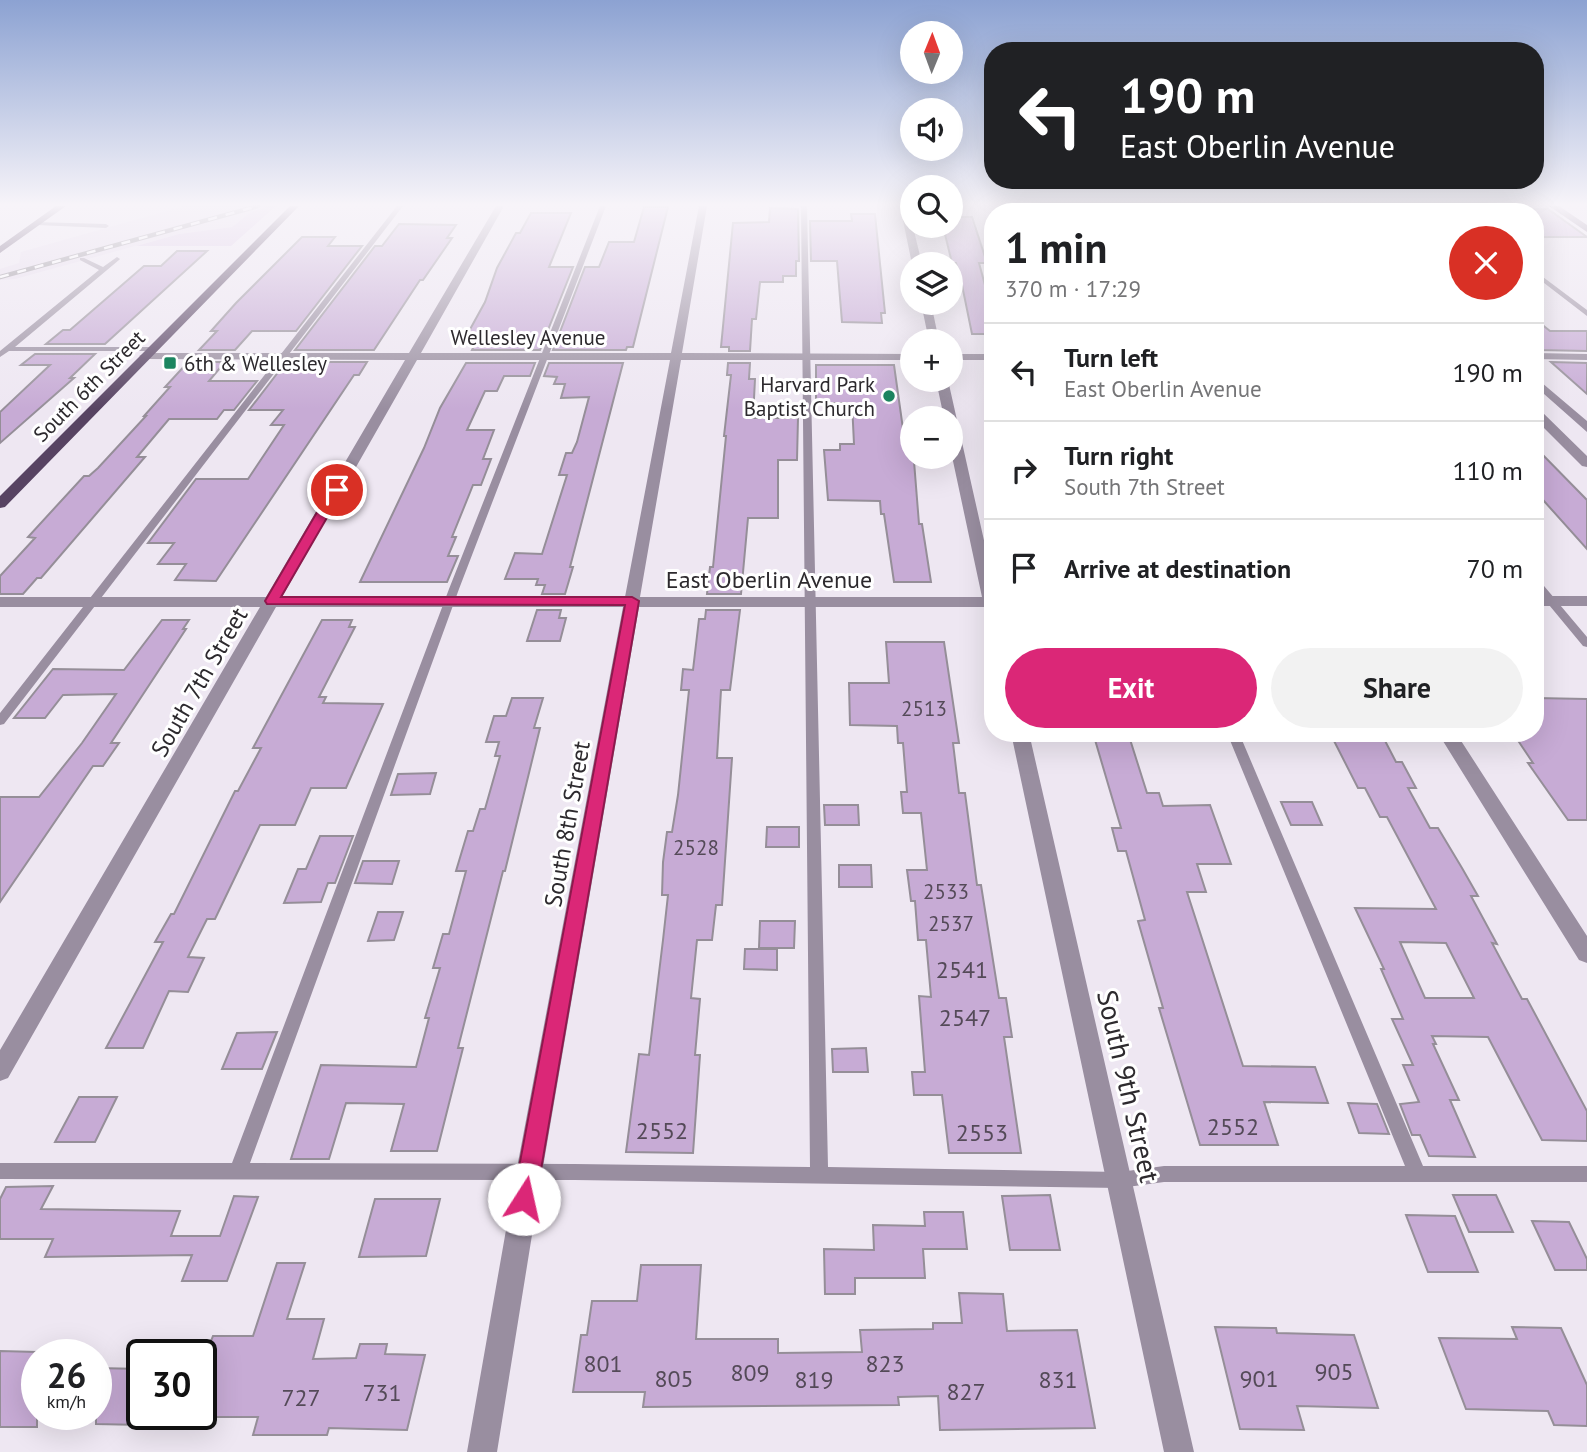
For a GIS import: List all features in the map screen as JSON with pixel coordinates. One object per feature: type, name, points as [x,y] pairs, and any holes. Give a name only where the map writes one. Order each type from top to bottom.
[{"type":"main road","name":"South 6th Street","points":[[0,504],[227,274]]},
{"type":"street","name":"South 7th Street","points":[[0,1071],[461,274]]},
{"type":"street","name":"South 8th Street","points":[[482,1452],[529,1173],[691,274]]},
{"type":"street","name":"Wellesley Avenue","points":[[148,353],[283,356],[900,357]]},
{"type":"street","points":[[1544,356],[1587,356]]},
{"type":"street","points":[[963,357],[984,357]]},
{"type":"street","points":[[1544,388],[1587,428]]},
{"type":"street","points":[[945,392],[984,568]]},
{"type":"street","points":[[1544,421],[1587,463]]},
{"type":"street","name":"East Oberlin Avenue","points":[[0,602],[632,601],[984,604]]},
{"type":"street","points":[[1544,601],[1587,601]]},
{"type":"street","name":"South 9th Street","points":[[1022,742],[1179,1452]]},
{"type":"street","points":[[1453,742],[1587,954]]},
{"type":"lane","points":[[3,352],[99,274]]},
{"type":"lane","points":[[0,721],[347,274]]},
{"type":"lane","points":[[238,1171],[450,601],[577,274]]},
{"type":"lane","points":[[806,274],[820,1176]]},
{"type":"lane","points":[[1544,280],[1587,314]]},
{"type":"lane","points":[[3,352],[148,353]]},
{"type":"lane","points":[[1544,602],[1587,644]]},
{"type":"lane","points":[[1237,742],[1417,1173]]},
{"type":"lane","points":[[0,1171],[529,1173],[1120,1180],[1164,1174],[1587,1174]]},
{"type":"shaded area","points":[[0,274],[34,274],[15,279],[0,280]]},
{"type":"building","points":[[135,274],[182,274],[105,344],[46,344],[63,330],[70,330]]},
{"type":"building","points":[[265,274],[340,274],[296,331],[252,331],[235,350],[199,350],[217,331],[211,331]]},
{"type":"building","points":[[354,274],[427,274],[420,280],[374,350],[295,350]]},
{"type":"building","points":[[495,274],[570,274],[540,350],[472,350],[480,333],[468,333],[485,302]]},
{"type":"building","points":[[582,274],[651,274],[633,347],[627,347],[626,350],[553,350]]},
{"type":"building","points":[[728,274],[796,274],[796,276],[783,276],[783,282],[760,282],[756,319],[752,319],[750,351],[729,351],[729,347],[721,347]]},
{"type":"building","points":[[838,274],[881,274],[885,313],[881,313],[882,323],[842,322]]},
{"type":"building","points":[[963,274],[982,274],[984,334],[972,334],[963,290]]},
{"type":"building","points":[[1544,326],[1550,331],[1587,331],[1587,351],[1544,350]]},
{"type":"building","points":[[35,354],[95,354],[70,378],[74,378],[0,443],[0,412],[50,365],[21,365]]},
{"type":"building","points":[[188,362],[225,362],[209,381],[257,381],[234,410],[224,410],[217,419],[169,419],[137,457],[145,457],[41,578],[37,578],[23,594],[0,594],[0,576],[35,538],[28,537],[84,476],[89,476],[98,468],[146,416],[170,387],[165,387]]},
{"type":"building","points":[[286,362],[367,362],[359,375],[354,375],[216,581],[175,580],[186,564],[158,564],[174,543],[148,543],[196,479],[248,479],[284,425],[271,425],[283,410],[249,410]]},
{"type":"building","points":[[1551,362],[1587,363],[1587,394]]},
{"type":"building","points":[[466,363],[535,363],[530,376],[504,376],[497,391],[485,391],[467,430],[494,430],[483,459],[491,459],[481,485],[473,485],[452,537],[456,537],[448,556],[458,556],[447,582],[360,582],[424,448],[440,408]]},
{"type":"building","points":[[549,363],[623,363],[565,594],[542,594],[545,585],[536,585],[538,579],[505,579],[515,553],[542,554],[567,475],[559,475],[566,453],[572,453],[577,442],[589,397],[561,398],[565,384],[554,384],[557,377],[544,376]]},
{"type":"building","points":[[728,363],[750,363],[749,379],[755,379],[753,418],[798,418],[797,460],[778,460],[778,518],[748,518],[741,594],[707,594],[710,567],[713,567],[726,436],[731,375],[727,375]]},
{"type":"building","points":[[816,365],[894,365],[900,408],[900,469],[915,469],[919,524],[922,524],[931,582],[894,582],[880,501],[828,500],[824,450],[840,450],[840,444],[854,444],[852,403],[816,403]]},
{"type":"building","points":[[1544,456],[1587,500],[1587,549],[1544,501]]},
{"type":"building","points":[[537,610],[561,610],[559,618],[566,618],[560,641],[527,641]]},
{"type":"building","points":[[706,610],[740,610],[730,690],[721,690],[717,758],[732,758],[722,905],[716,905],[712,940],[697,940],[691,998],[700,999],[695,1055],[700,1055],[693,1153],[626,1152],[639,1054],[649,1055],[663,940],[668,895],[662,895],[663,862],[667,832],[672,832],[678,795],[689,690],[681,690],[683,669],[693,670],[699,619],[705,619]]},
{"type":"building","points":[[162,620],[189,620],[183,629],[186,629],[111,743],[119,743],[103,766],[93,766],[0,902],[0,797],[39,797],[82,743],[116,694],[63,695],[45,718],[14,718],[53,669],[124,670]]},
{"type":"building","points":[[322,620],[352,620],[349,627],[355,627],[319,697],[326,697],[323,703],[383,704],[346,788],[311,788],[295,825],[260,825],[215,919],[207,919],[188,957],[204,958],[188,992],[169,991],[143,1048],[106,1048],[163,942],[155,942],[171,914],[174,914],[235,791],[238,791],[261,748],[253,748]]},
{"type":"building","points":[[886,642],[944,642],[959,743],[953,743],[959,793],[965,793],[977,885],[981,885],[999,998],[1006,998],[1012,1037],[1004,1037],[1021,1153],[949,1153],[942,1095],[914,1095],[912,1072],[925,1072],[919,996],[931,997],[926,940],[918,940],[915,901],[911,901],[907,870],[927,870],[921,813],[903,813],[901,792],[907,792],[903,743],[898,743],[897,726],[850,725],[849,683],[889,683]]},
{"type":"building","points":[[512,698],[543,698],[534,728],[540,728],[458,1048],[463,1048],[437,1151],[391,1151],[404,1104],[346,1103],[329,1159],[291,1159],[321,1065],[416,1067],[429,1018],[425,1018],[440,968],[433,968],[443,934],[449,934],[466,871],[456,871],[468,831],[473,831],[480,809],[485,809],[500,756],[495,756],[499,742],[486,742],[494,716],[506,716]]},
{"type":"building","points":[[1544,698],[1587,699],[1587,820],[1568,820],[1528,763],[1533,763],[1519,742],[1544,742]]},
{"type":"building","points":[[1096,742],[1131,742],[1147,793],[1159,793],[1163,806],[1210,805],[1231,864],[1197,864],[1206,892],[1187,892],[1243,1066],[1315,1067],[1328,1103],[1264,1102],[1278,1145],[1200,1145],[1159,1008],[1163,1008],[1138,921],[1145,920],[1126,851],[1118,851],[1112,828],[1121,828]]},
{"type":"building","points":[[1335,742],[1386,742],[1396,762],[1402,762],[1416,788],[1408,788],[1430,828],[1438,828],[1478,896],[1471,896],[1497,944],[1492,943],[1522,999],[1527,999],[1587,1111],[1587,1141],[1542,1140],[1488,1037],[1432,1036],[1436,1044],[1433,1044],[1459,1100],[1450,1100],[1475,1157],[1429,1156],[1420,1135],[1412,1135],[1400,1104],[1419,1102],[1403,1065],[1413,1065],[1392,1019],[1403,1019],[1381,969],[1384,969],[1355,908],[1436,909],[1387,817],[1380,817],[1365,788],[1358,788]],"holes":[[[1400,942],[1446,943],[1474,998],[1425,998]]]},
{"type":"building","points":[[436,773],[430,794],[391,795],[398,774]]},
{"type":"building","points":[[1281,802],[1312,802],[1322,825],[1291,825]]},
{"type":"building","points":[[824,805],[858,805],[859,825],[825,825]]},
{"type":"building","points":[[767,827],[799,827],[799,847],[766,847]]},
{"type":"building","points":[[320,836],[353,836],[335,883],[328,883],[321,902],[284,903],[298,869],[306,869]]},
{"type":"building","points":[[363,861],[399,861],[392,884],[355,883]]},
{"type":"building","points":[[839,865],[871,865],[872,887],[839,887]]},
{"type":"building","points":[[378,912],[403,912],[394,940],[368,941]]},
{"type":"building","points":[[760,921],[795,921],[794,948],[759,948]]},
{"type":"building","points":[[745,949],[777,949],[777,970],[744,969]]},
{"type":"building","points":[[277,1032],[262,1069],[222,1069],[237,1033]]},
{"type":"building","points":[[866,1048],[868,1072],[833,1072],[832,1049]]},
{"type":"building","points":[[79,1097],[117,1097],[95,1142],[55,1142]]},
{"type":"building","points":[[1348,1103],[1377,1104],[1389,1134],[1359,1133]]},
{"type":"building","points":[[53,1186],[41,1209],[180,1211],[171,1236],[220,1236],[234,1196],[258,1197],[227,1281],[182,1281],[192,1255],[45,1257],[53,1239],[0,1239],[0,1199],[6,1187]]},
{"type":"building","points":[[1050,1195],[1060,1250],[1010,1250],[1002,1196]]},
{"type":"building","points":[[1453,1195],[1496,1195],[1513,1232],[1469,1232]]},
{"type":"building","points":[[375,1199],[440,1199],[426,1256],[359,1257]]},
{"type":"building","points":[[924,1212],[963,1212],[967,1249],[923,1249],[925,1278],[855,1278],[855,1294],[825,1294],[824,1249],[874,1250],[873,1225],[925,1226]]},
{"type":"building","points":[[1406,1215],[1455,1216],[1478,1272],[1428,1272]]},
{"type":"building","points":[[1532,1221],[1569,1222],[1587,1259],[1587,1270],[1555,1270]]},
{"type":"building","points":[[277,1263],[305,1263],[287,1319],[324,1319],[313,1359],[356,1358],[360,1344],[387,1344],[385,1354],[425,1355],[407,1430],[329,1428],[327,1435],[253,1435],[258,1417],[217,1417],[217,1339],[212,1339],[213,1336],[253,1336]]},
{"type":"building","points":[[641,1265],[701,1265],[696,1339],[778,1339],[778,1353],[862,1352],[860,1330],[933,1329],[933,1323],[962,1323],[959,1293],[1003,1294],[1007,1331],[1077,1330],[1095,1428],[940,1430],[938,1396],[898,1397],[899,1405],[643,1407],[645,1392],[573,1392],[581,1335],[587,1335],[592,1301],[637,1301]]},
{"type":"building","points":[[1215,1327],[1276,1328],[1277,1333],[1354,1335],[1378,1408],[1297,1406],[1304,1430],[1240,1429]]},
{"type":"building","points":[[1512,1327],[1561,1328],[1587,1385],[1587,1426],[1554,1425],[1548,1411],[1466,1409],[1439,1338],[1517,1339]]},
{"type":"building","points":[[0,1351],[21,1352],[21,1427],[0,1427]]},
{"type":"building","points":[[112,1368],[126,1369],[126,1425],[112,1424]]},
{"type":"railway","points":[[0,277],[12,274]]},
{"type":"place","name":"6th & Wellesley","points":[[170,363]]},
{"type":"place","name":"Harvard Park Baptist Church","points":[[889,396]]},
{"type":"route","points":[[337,490],[272,601],[632,601],[524,1199]]}]
